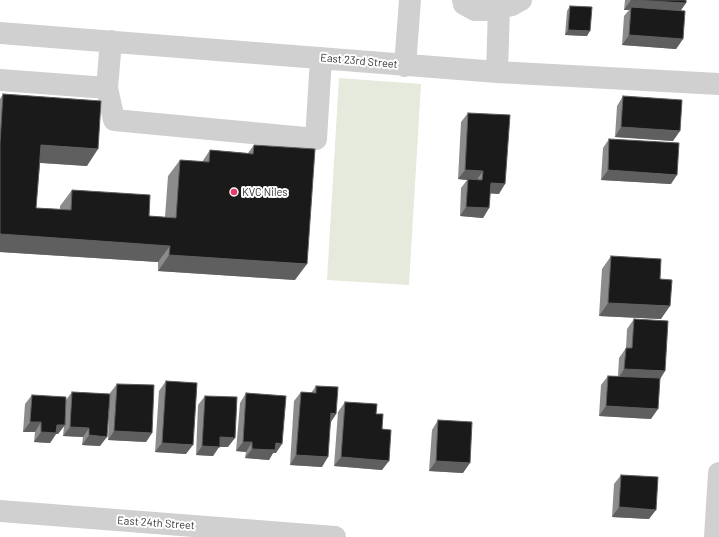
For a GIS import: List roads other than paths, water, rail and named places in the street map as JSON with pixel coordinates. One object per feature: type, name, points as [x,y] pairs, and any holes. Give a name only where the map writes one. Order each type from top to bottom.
[{"type":"street","points":[[405,66],[410,0]]},
{"type":"street","points":[[463,0],[464,4],[475,10],[490,10],[512,5],[521,0]]},
{"type":"street","points":[[497,72],[499,8]]},
{"type":"street","name":"East 23rd Street","points":[[0,33],[405,66],[719,84]]},
{"type":"street","points":[[111,41],[107,88],[114,120],[316,139],[321,58]]},
{"type":"street","points":[[0,80],[107,88]]},
{"type":"street","points":[[715,537],[719,473]]},
{"type":"street","name":"East 24th Street","points":[[0,511],[335,537]]},
{"type":"place","name":"KVC Niles","points":[[234,192]]}]
